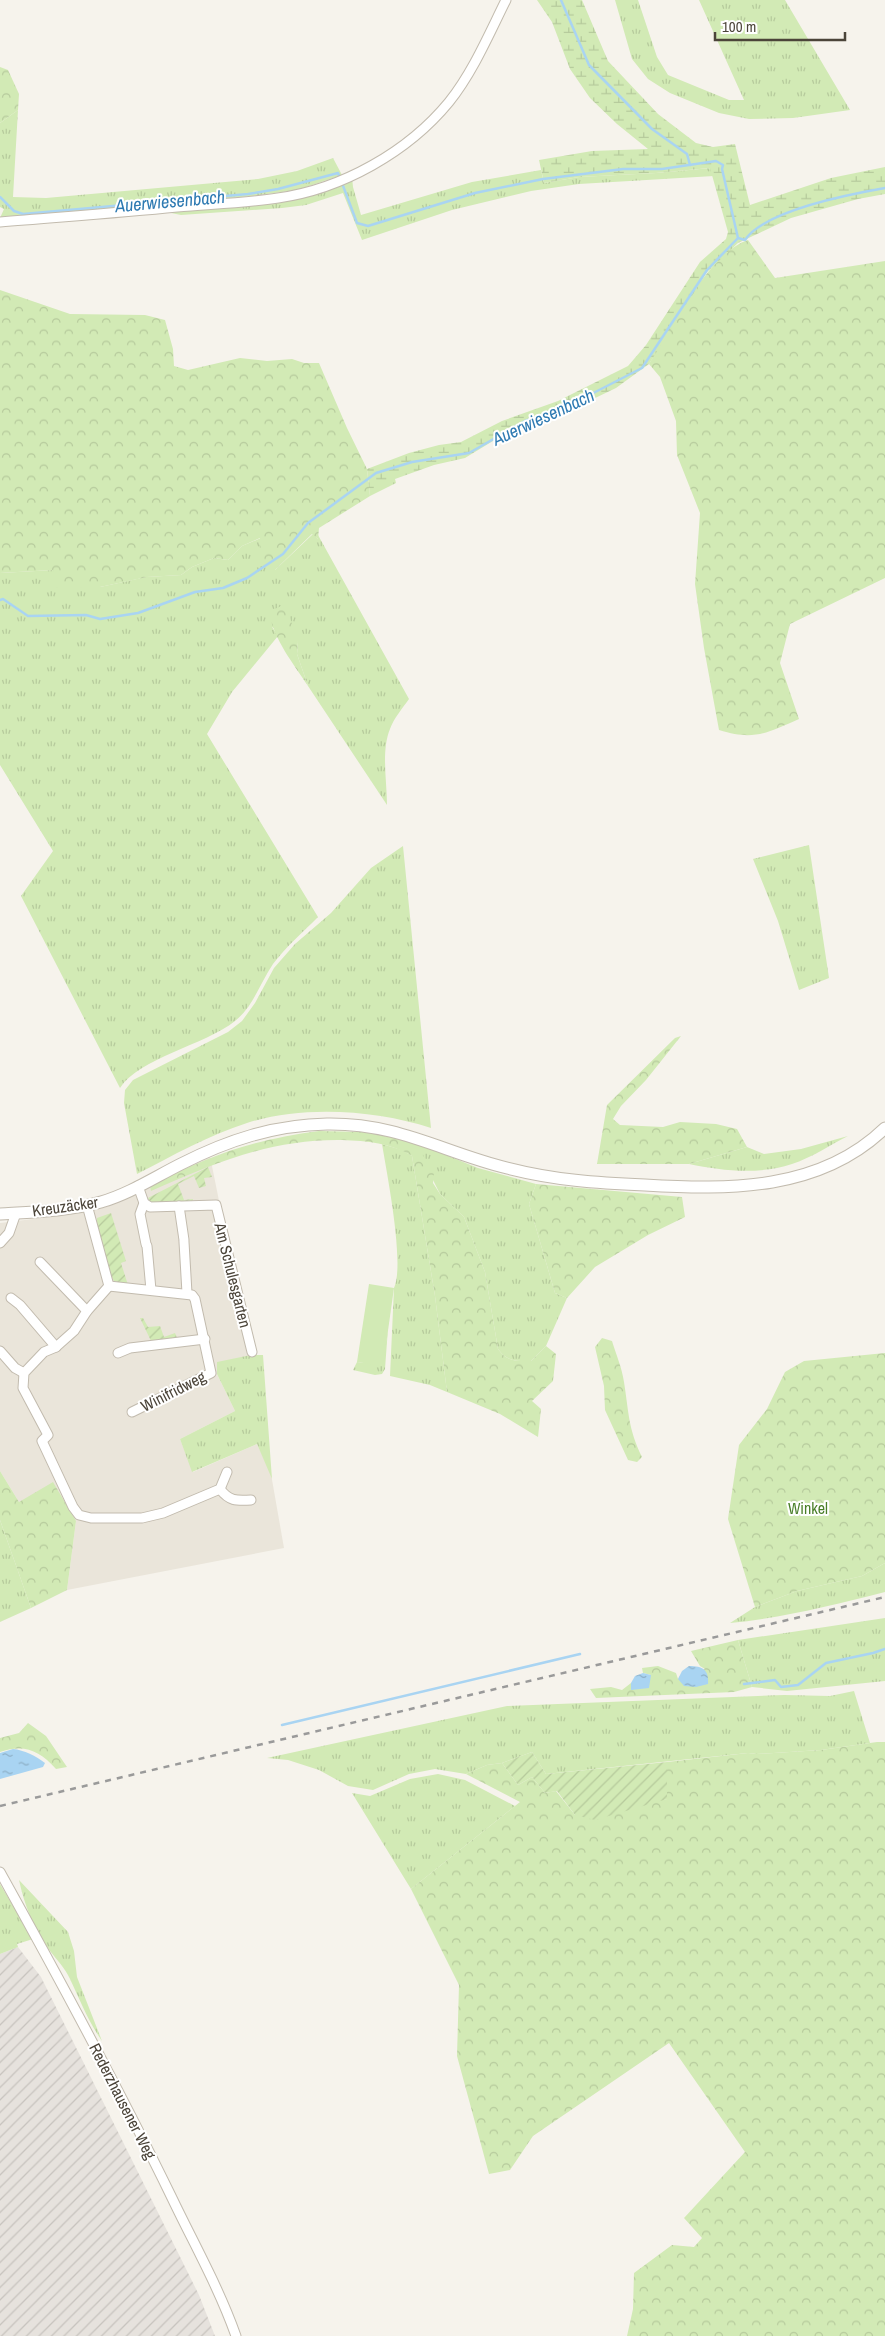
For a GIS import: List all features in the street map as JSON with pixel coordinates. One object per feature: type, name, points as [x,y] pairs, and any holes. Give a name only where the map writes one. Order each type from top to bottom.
[{"type":"street","points":[[0,222],[279,198],[330,185],[351,176],[406,143],[428,125],[449,102],[467,76],[506,0]]},
{"type":"street","name":"Kreuzäcker","points":[[0,1214],[87,1205],[103,1201],[223,1144],[271,1129],[326,1124],[359,1125],[404,1134],[504,1168],[565,1180],[691,1188],[735,1187],[775,1183],[807,1175],[837,1162],[876,1137],[885,1128]]},
{"type":"street","points":[[138,1186],[144,1203],[140,1214],[151,1290]]},
{"type":"street","name":"Am Schulesgarten","points":[[144,1203],[150,1207],[216,1205],[252,1352]]},
{"type":"street","points":[[87,1205],[109,1286]]},
{"type":"street","name":"Winifridweg","points":[[132,1412],[211,1374],[195,1299],[187,1293],[184,1241],[178,1206]]},
{"type":"street","points":[[0,1243],[10,1233],[16,1213]]},
{"type":"street","points":[[40,1262],[87,1311]]},
{"type":"street","points":[[109,1286],[187,1293]]},
{"type":"street","points":[[109,1286],[87,1311],[74,1331],[56,1348],[44,1352],[24,1373],[23,1388],[48,1434],[42,1440],[73,1507],[79,1515],[91,1518],[142,1518],[163,1513],[220,1489],[227,1472]]},
{"type":"street","points":[[11,1298],[20,1305],[56,1348]]},
{"type":"street","points":[[118,1352],[130,1348],[204,1338]]},
{"type":"street","points":[[0,1351],[16,1368],[24,1373]]},
{"type":"street","points":[[220,1489],[226,1497],[235,1501],[250,1500]]},
{"type":"street","name":"Rederzhausener Weg","points":[[0,1872],[72,2002],[138,2129],[224,2303],[236,2336]]},
{"type":"shaded area","points":[[210,1156],[250,1355],[217,1374],[235,1411],[180,1439],[193,1472],[257,1444],[271,1474],[284,1548],[67,1590],[76,1521],[19,1502],[0,1471],[0,1223],[74,1214],[107,1207]]},
{"type":"shaded area","points":[[18,1947],[41,1977],[199,2295],[215,2336],[0,2336],[0,1954]]},
{"type":"green space","points":[[537,0],[582,0],[608,61],[658,114],[696,143],[713,147],[735,144],[750,205],[831,178],[885,167],[885,194],[858,199],[791,218],[738,243],[707,272],[649,364],[616,388],[566,412],[493,441],[465,458],[434,465],[395,479],[396,483],[370,496],[367,469],[409,453],[439,445],[461,442],[502,421],[558,401],[628,366],[646,345],[700,262],[726,239],[728,232],[710,168],[579,177],[544,183],[539,160],[592,151],[648,149],[617,124],[590,98],[570,69],[552,22]]},
{"type":"green space","points":[[615,0],[638,0],[657,57],[668,75],[729,100],[744,100],[699,0],[785,0],[850,110],[793,118],[749,119],[719,113],[670,93],[648,79],[632,59]]},
{"type":"green space","points":[[0,67],[8,70],[19,94],[18,110],[0,123]]},
{"type":"green space","points":[[18,110],[13,197],[46,198],[258,179],[297,171],[333,158],[342,175],[297,190],[253,196],[0,218],[4,209],[0,207],[0,123]]},
{"type":"green space","points":[[711,168],[714,176],[579,184],[531,191],[452,210],[362,240],[343,193],[306,205],[282,208],[181,215],[161,211],[270,202],[352,177],[361,215],[472,182],[541,170],[544,183],[579,177]]},
{"type":"green space","points":[[748,240],[775,278],[885,261],[885,578],[790,624],[780,663],[799,719],[769,732],[742,735],[719,730],[704,648],[695,584],[700,513],[677,455],[676,421],[660,377],[649,364],[679,313],[705,276],[733,248]]},
{"type":"green space","points":[[0,290],[70,314],[145,315],[165,320],[173,349],[174,366],[188,370],[240,358],[267,361],[292,359],[304,363],[319,363],[367,469],[370,496],[319,528],[318,539],[312,534],[275,570],[269,571],[262,559],[260,538],[242,546],[228,560],[214,558],[192,567],[181,575],[147,577],[100,587],[56,588],[53,570],[0,573]]},
{"type":"green space","points":[[313,534],[318,539],[318,535],[409,699],[394,721],[387,738],[385,756],[387,805],[308,686],[297,654],[298,642],[272,627],[278,636],[232,692],[207,734],[318,917],[273,964],[252,1002],[235,1021],[222,1030],[142,1068],[129,1077],[120,1088],[21,896],[53,851],[0,765],[0,573],[53,570],[100,587],[146,577],[181,575],[192,567],[214,558],[228,560],[242,546],[261,538],[275,570]]},
{"type":"green space","points":[[281,606],[290,618],[298,642],[297,654],[308,686],[285,651],[271,622],[269,612]]},
{"type":"green space","points":[[809,845],[829,978],[799,990],[778,921],[753,859]]},
{"type":"green space","points":[[403,846],[431,1128],[387,1117],[339,1112],[315,1112],[269,1117],[233,1128],[191,1146],[137,1174],[124,1103],[125,1090],[133,1080],[228,1032],[242,1021],[255,1003],[274,968],[295,944],[331,913],[371,868]]},
{"type":"green space","points":[[681,1036],[646,1080],[621,1106],[613,1119],[620,1125],[663,1127],[680,1122],[716,1124],[737,1129],[747,1147],[689,1164],[597,1164],[607,1105],[675,1038]]},
{"type":"green space","points":[[319,1131],[365,1132],[414,1142],[434,1172],[433,1183],[440,1194],[464,1217],[485,1272],[498,1349],[509,1359],[517,1361],[531,1361],[546,1346],[556,1354],[553,1381],[532,1401],[541,1409],[538,1437],[500,1414],[447,1392],[435,1296],[412,1156],[387,1145],[361,1141],[316,1141],[291,1144],[267,1148],[221,1162],[151,1191],[150,1186],[212,1157],[252,1144]]},
{"type":"green space","points":[[848,1136],[792,1164],[766,1170],[740,1171],[689,1164],[747,1147],[764,1154],[801,1149]]},
{"type":"green space","points":[[414,1142],[478,1168],[536,1184],[529,1204],[555,1293],[567,1298],[546,1346],[531,1361],[509,1359],[498,1349],[485,1272],[464,1217],[440,1194]]},
{"type":"green space","points":[[382,1144],[402,1150],[412,1156],[435,1296],[447,1392],[430,1385],[390,1376],[397,1260],[394,1218]]},
{"type":"green space","points":[[208,1167],[212,1177],[204,1178],[206,1186],[199,1188],[194,1176],[178,1184],[184,1200],[193,1199],[192,1204],[151,1203],[148,1198]]},
{"type":"green space","points":[[536,1184],[682,1197],[685,1217],[648,1235],[595,1267],[567,1298],[555,1293],[529,1204]]},
{"type":"green space","points":[[111,1213],[126,1261],[121,1263],[128,1285],[114,1281],[109,1272],[97,1224],[97,1218]]},
{"type":"green space","points":[[369,1284],[394,1288],[383,1366],[357,1362]]},
{"type":"green space","points":[[140,1318],[143,1318],[148,1327],[160,1326],[164,1337],[175,1333],[178,1340],[152,1343]]},
{"type":"green space","points":[[388,1328],[385,1369],[382,1374],[375,1375],[353,1370],[357,1362],[365,1363],[386,1342]]},
{"type":"green space","points":[[602,1338],[612,1341],[620,1366],[631,1429],[642,1457],[637,1462],[628,1460],[605,1410],[604,1386],[595,1347]]},
{"type":"green space","name":"Winkel","points":[[885,1353],[885,1563],[862,1576],[797,1591],[755,1607],[728,1519],[739,1445],[767,1409],[785,1372],[804,1361]]},
{"type":"green space","points":[[251,1355],[263,1355],[272,1479],[257,1444],[192,1472],[180,1439],[235,1411],[217,1374],[217,1362]]},
{"type":"green space","points":[[0,1471],[19,1502],[53,1482],[76,1521],[67,1590],[31,1608],[0,1520]]},
{"type":"green space","points":[[0,1520],[31,1608],[0,1622]]},
{"type":"green space","points":[[885,1563],[885,1592],[789,1614],[730,1623],[755,1607],[797,1591],[862,1576]]},
{"type":"green space","points":[[885,1618],[885,1681],[787,1691],[752,1687],[738,1640]]},
{"type":"green space","points":[[738,1640],[752,1687],[734,1692],[596,1698],[590,1689],[611,1687],[622,1690],[631,1683],[631,1690],[651,1675],[643,1673],[642,1668],[658,1666],[676,1673],[678,1679],[705,1669],[700,1666],[691,1651]]},
{"type":"green space","points":[[854,1691],[870,1743],[821,1750],[748,1753],[546,1774],[532,1752],[502,1763],[487,1765],[466,1774],[435,1769],[409,1774],[373,1790],[348,1786],[319,1770],[288,1760],[267,1758],[507,1706],[784,1695],[830,1696]]},
{"type":"green space","points":[[28,1723],[46,1736],[67,1767],[56,1769],[50,1762],[31,1750],[16,1749],[0,1752],[0,1738],[19,1733]]},
{"type":"green space","points":[[885,1742],[885,2336],[627,2336],[633,2309],[634,2273],[672,2245],[694,2247],[702,2238],[684,2218],[745,2152],[669,2043],[533,2136],[510,2170],[489,2174],[457,2056],[459,1985],[411,1889],[520,1802],[466,1774],[487,1765],[502,1763],[518,1785],[532,1777],[545,1793],[556,1791],[575,1815],[667,1799],[667,1762],[748,1753],[821,1750]]},
{"type":"green space","points":[[532,1752],[546,1774],[667,1762],[667,1799],[595,1820],[575,1815],[557,1791],[545,1793],[532,1777],[518,1785],[502,1763]]},
{"type":"green space","points":[[438,1774],[465,1780],[515,1806],[411,1889],[352,1793],[370,1796],[410,1779]]},
{"type":"green space","points":[[19,1880],[68,1932],[74,1951],[77,1977],[102,2041],[88,2018],[68,1975],[34,1926]]},
{"type":"green space","points":[[0,1884],[33,1939],[17,1944],[18,1947],[0,1954]]},
{"type":"water","points":[[689,1666],[704,1670],[707,1675],[708,1684],[696,1687],[684,1686],[678,1679],[682,1671]]},
{"type":"water","points":[[643,1673],[651,1675],[649,1688],[631,1690],[631,1683],[635,1676]]},
{"type":"water","points":[[13,1749],[26,1752],[38,1758],[45,1763],[43,1767],[0,1779],[0,1753]]},
{"type":"waterway","points":[[561,0],[589,65],[652,129],[687,154],[690,165]]},
{"type":"waterway","name":"Auerwiesenbach","points":[[342,183],[357,223],[368,226],[475,193],[543,179],[623,169],[662,169],[716,161],[723,165],[722,169],[738,238]]},
{"type":"waterway","name":"Auerwiesenbach","points":[[0,197],[14,211],[23,214],[248,194],[278,189],[338,173],[340,178]]},
{"type":"waterway","name":"Auerwiesenbach","points":[[0,600],[3,599],[28,616],[86,615],[100,619],[138,613],[195,592],[223,588],[247,578],[283,554],[308,523],[376,473],[412,462],[469,453],[525,421],[568,406],[642,368],[707,270],[738,238],[745,240],[755,229],[789,212],[831,199],[885,188]]},
{"type":"waterway","points":[[744,1684],[775,1680],[781,1687],[798,1685],[826,1663],[885,1649]]},
{"type":"waterway","points":[[282,1725],[580,1654]]},
{"type":"railway","points":[[0,1806],[885,1597]]}]
